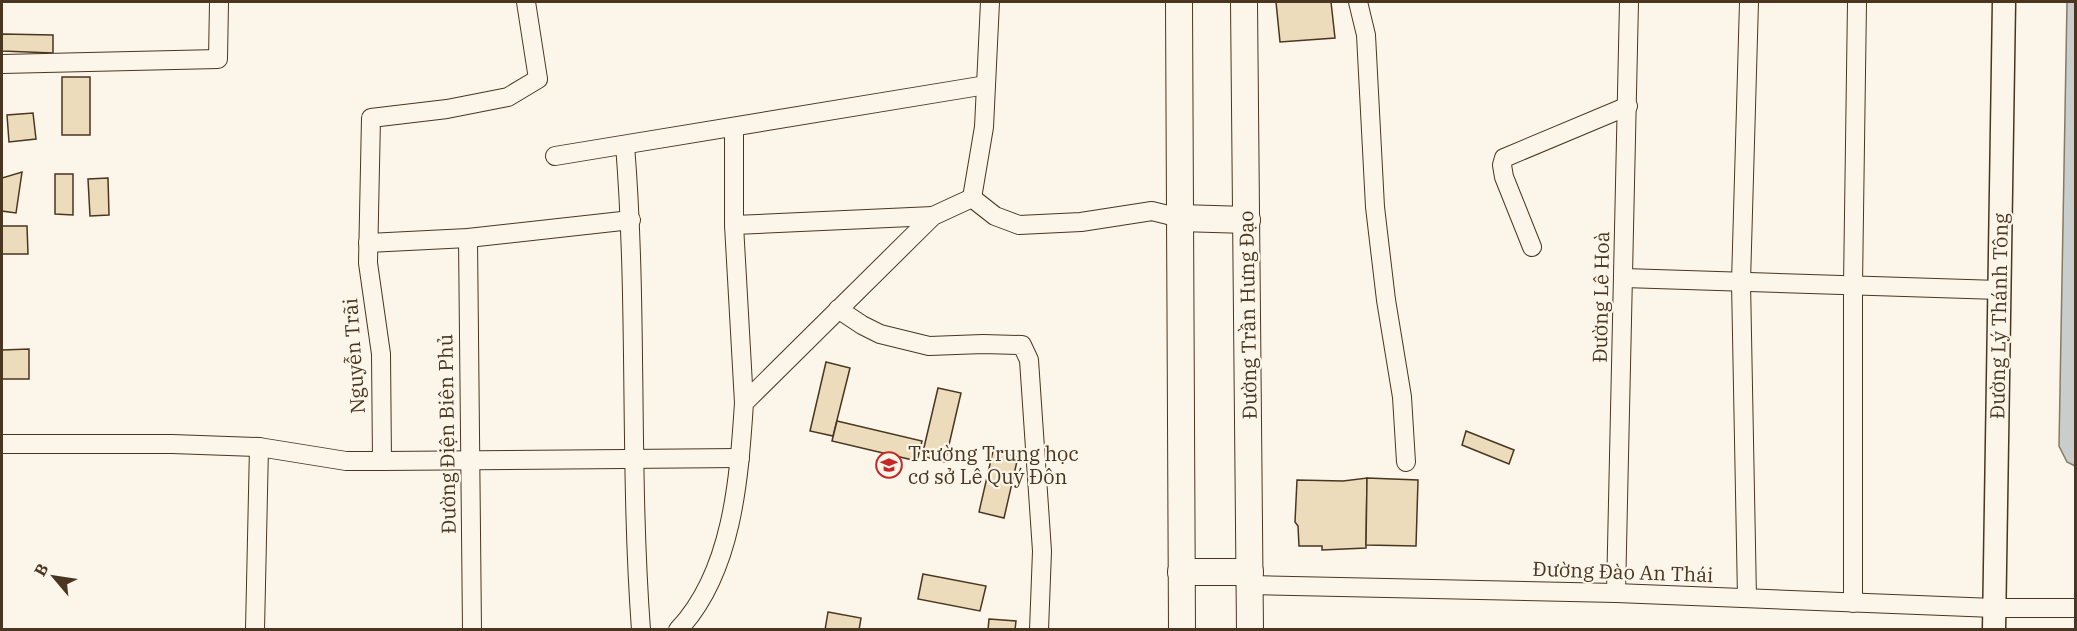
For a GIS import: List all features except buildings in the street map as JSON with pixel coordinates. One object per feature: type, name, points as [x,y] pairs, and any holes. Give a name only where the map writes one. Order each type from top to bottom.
[{"type":"main road","points":[[1179,2],[1182,630]]},
{"type":"main road","name":"Đường Trần Hưng Đạo","points":[[1244,2],[1250,630]]},
{"type":"main road","points":[[1180,218],[1247,220]]},
{"type":"main road","points":[[1181,572],[1250,578]]},
{"type":"street","points":[[2,64],[218,59],[219,2]]},
{"type":"street","name":"Nguyễn Trãi","points":[[382,461],[381,354],[368,263],[371,118],[447,109],[508,97],[538,79],[526,2]]},
{"type":"street","points":[[972,198],[984,127],[990,2]]},
{"type":"street","points":[[1358,2],[1366,36],[1375,207],[1386,300],[1402,397],[1406,462]]},
{"type":"street","name":"Đường Lê Hoà","points":[[1616,593],[1629,2]]},
{"type":"street","points":[[1747,598],[1741,282],[1749,2]]},
{"type":"street","points":[[1854,603],[1853,285],[1857,2]]},
{"type":"street","name":"Đường Lý Thánh Tông","points":[[1994,619],[2004,2]]},
{"type":"street","points":[[555,156],[986,85]]},
{"type":"street","points":[[1532,248],[1504,177],[1502,165],[1504,158],[1628,105]]},
{"type":"street","points":[[678,630],[691,616],[713,573],[732,518],[740,458],[744,403],[734,225],[734,127]]},
{"type":"street","points":[[625,145],[631,220],[635,459],[641,630]]},
{"type":"street","points":[[972,198],[995,216],[1019,225],[1081,222],[1152,211],[1180,218]]},
{"type":"street","points":[[744,403],[933,216],[972,198]]},
{"type":"street","points":[[734,225],[933,216]]},
{"type":"street","points":[[368,243],[468,238],[631,220]]},
{"type":"street","name":"Đường Điện Biên Phủ","points":[[468,238],[472,630]]},
{"type":"street","points":[[1624,278],[1999,290]]},
{"type":"street","points":[[838,309],[880,334],[929,346],[1022,345],[1029,360],[1042,551],[1039,630]]},
{"type":"street","points":[[2,444],[259,447],[346,461],[740,458]]},
{"type":"street","points":[[255,630],[259,447]]},
{"type":"street","name":"Đường Đào An Thái","points":[[1250,578],[1854,603],[1994,619],[2076,608]]},
{"type":"shaded area","points":[[2067,2],[2076,2],[2075,466],[2067,462],[2059,446]]},
{"type":"place","name":"Trường Trung học cơ sở Lê Quý Đôn","points":[[889,465]]}]
